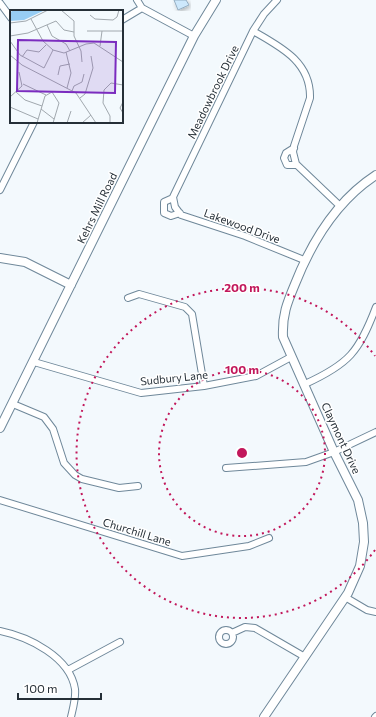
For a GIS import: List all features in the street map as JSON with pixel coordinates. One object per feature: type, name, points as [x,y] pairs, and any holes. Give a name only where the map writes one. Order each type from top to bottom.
[{"type":"street","points":[[137,0],[142,8],[194,36]]},
{"type":"street","name":"Kehrs Mill Road","points":[[0,428],[194,36],[216,0]]},
{"type":"street","name":"Meadowbrook Drive","points":[[180,213],[171,216],[164,213],[164,202],[173,198],[254,31],[264,14],[277,0]]},
{"type":"street","points":[[0,3],[10,17]]},
{"type":"street","points":[[123,19],[142,8]]},
{"type":"street","points":[[254,31],[293,56],[299,63],[308,80],[310,98],[293,152],[297,165],[340,206]]},
{"type":"street","points":[[0,190],[34,123]]},
{"type":"street","points":[[294,148],[286,154],[284,158],[287,165],[297,165]]},
{"type":"street","name":"Claymont Drive","points":[[264,717],[345,597],[360,566],[364,542],[363,523],[354,489],[334,452],[291,357],[283,337],[282,320],[304,260],[318,235],[340,206],[356,190],[376,175]]},
{"type":"street","points":[[173,198],[175,206],[180,213]]},
{"type":"street","name":"Lakewood Drive","points":[[180,213],[245,236],[304,260]]},
{"type":"street","points":[[0,258],[25,262],[72,285]]},
{"type":"street","points":[[128,298],[139,294],[185,308],[192,314],[204,386]]},
{"type":"street","points":[[304,384],[331,371],[349,358],[365,335],[376,307]]},
{"type":"street","name":"Sudbury Lane","points":[[34,362],[141,393],[204,386],[256,376],[291,357]]},
{"type":"street","points":[[13,404],[44,416],[56,435],[58,449],[64,463],[75,475],[82,479],[119,488],[138,486]]},
{"type":"street","points":[[226,468],[306,462],[334,452],[376,432]]},
{"type":"street","name":"Churchill Lane","points":[[0,500],[182,556],[249,546],[269,538]]},
{"type":"street","points":[[345,597],[367,610],[376,612]]},
{"type":"street","points":[[232,633],[245,627],[255,628],[305,657]]},
{"type":"street","points":[[0,631],[19,636],[40,645],[68,670],[74,683],[75,694],[71,717]]},
{"type":"street","points":[[68,670],[120,642]]},
{"type":"building","points":[[174,0],[186,0],[189,5],[178,10]]}]
